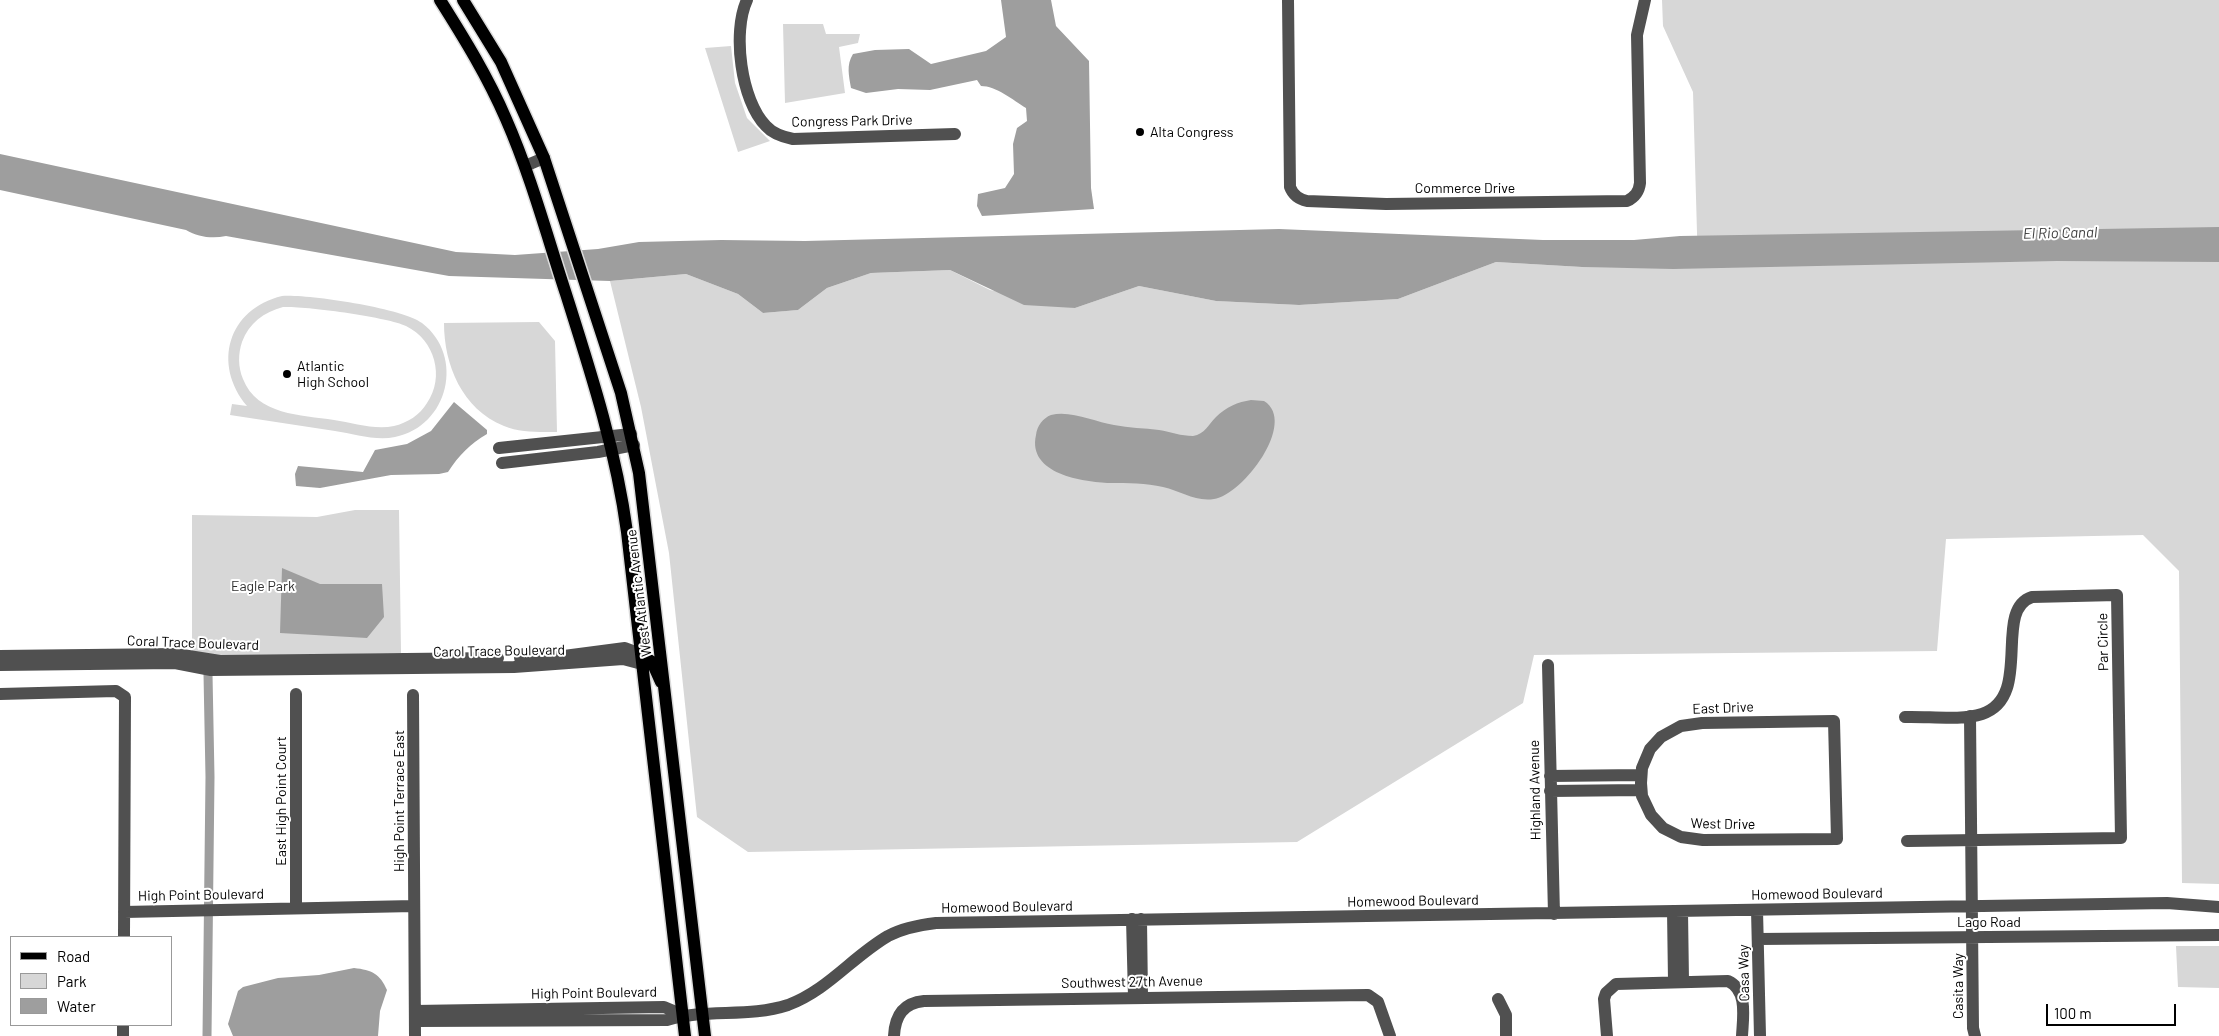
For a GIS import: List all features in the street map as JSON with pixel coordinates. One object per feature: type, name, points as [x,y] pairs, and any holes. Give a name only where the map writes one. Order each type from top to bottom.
[{"type":"main road","name":"West Atlantic Avenue","points":[[440,0],[483,71],[506,118],[524,166],[589,364],[610,444],[622,500],[685,1036]]},
{"type":"main road","name":"West Atlantic Avenue","points":[[464,0],[501,62],[544,158],[620,393],[640,473],[705,1036]]},
{"type":"main road","points":[[642,659],[652,662],[666,691]]},
{"type":"street","name":"Congress Park Drive","points":[[747,0],[741,31],[741,58],[744,80],[756,114],[766,127],[778,136],[793,139],[955,134]]},
{"type":"street","name":"Commerce Drive","points":[[1288,0],[1290,187],[1292,192],[1296,197],[1307,201],[1396,204],[1627,201],[1632,198],[1636,194],[1640,183],[1637,36],[1645,0]]},
{"type":"street","points":[[524,166],[544,158]]},
{"type":"street","points":[[502,463],[632,440]]},
{"type":"street","points":[[499,448],[610,444]]},
{"type":"street","name":"Par Circle","points":[[1970,716],[1983,713],[1995,707],[2007,690],[2016,614],[2021,602],[2032,597],[2117,595],[2121,838],[1972,840]]},
{"type":"street","name":"Carol Trace Boulevard","points":[[356,663],[564,656],[625,648],[642,659]]},
{"type":"street","name":"Coral Trace Boulevard","points":[[0,656],[176,654],[215,661],[356,663]]},
{"type":"street","name":"Coral Trace Boulevard","points":[[0,665],[175,664],[211,670],[356,663]]},
{"type":"street","name":"Highland Avenue","points":[[1548,665],[1554,914]]},
{"type":"street","name":"High Point Boulevard","points":[[0,694],[116,691],[126,698],[124,936]]},
{"type":"street","name":"East High Point Court","points":[[296,694],[296,908]]},
{"type":"street","name":"High Point Terrace East","points":[[413,695],[414,906]]},
{"type":"street","points":[[1905,717],[1970,716],[1972,906]]},
{"type":"street","name":"East Drive","points":[[1641,783],[1647,755],[1656,742],[1666,733],[1681,726],[1702,723],[1834,721],[1837,839]]},
{"type":"street","points":[[1550,776],[1641,783]]},
{"type":"street","points":[[1550,791],[1641,783]]},
{"type":"street","name":"West Drive","points":[[1641,783],[1648,810],[1658,823],[1669,832],[1688,839],[1837,839]]},
{"type":"street","points":[[1907,841],[1972,840]]},
{"type":"street","name":"Homewood Boulevard","points":[[683,1015],[767,1010],[805,998],[828,984],[889,936],[920,925],[1136,919],[2167,903],[2219,898]]},
{"type":"street","name":"Homewood Boulevard","points":[[2167,903],[2219,907]]},
{"type":"street","points":[[414,906],[415,1036]]},
{"type":"street","name":"High Point Boulevard","points":[[124,912],[414,906]]},
{"type":"street","name":"Casita Way","points":[[1972,906],[1972,1028],[1975,1036]]},
{"type":"street","name":"Casa Way","points":[[1758,910],[1760,1036]]},
{"type":"street","points":[[1678,911],[1679,981]]},
{"type":"street","points":[[1136,919],[1138,997]]},
{"type":"street","name":"Lago Road","points":[[1758,939],[2219,935]]},
{"type":"street","points":[[1607,1036],[1604,999],[1610,987],[1622,982],[1728,981],[1736,986],[1742,1000],[1742,1036]]},
{"type":"street","name":"Southwest 27th Avenue","points":[[894,1036],[897,1018],[905,1008],[924,1000],[1368,995],[1374,998],[1380,1008],[1390,1036]]},
{"type":"street","points":[[1498,999],[1506,1015],[1506,1036]]},
{"type":"street","name":"High Point Boulevard","points":[[415,1016],[667,1020],[683,1015]]},
{"type":"green space","points":[[1662,0],[2219,0],[2219,884],[2182,883],[2179,571],[2143,535],[1946,539],[1937,651],[1534,655],[1523,703],[1297,842],[748,852],[697,817],[669,553],[641,407],[610,281],[686,274],[738,294],[763,313],[798,310],[827,288],[871,273],[950,270],[990,290],[1075,308],[1139,286],[1216,301],[1299,305],[1398,299],[1496,262],[1582,267],[1698,268],[1693,92],[1663,26]]},
{"type":"green space","points":[[783,24],[823,24],[826,34],[860,34],[858,43],[839,47],[845,93],[785,103]]},
{"type":"green space","points":[[731,46],[735,83],[747,118],[770,141],[738,152],[705,48]]},
{"type":"green space","points":[[282,296],[312,297],[376,307],[411,317],[422,323],[435,337],[444,353],[447,371],[445,388],[439,405],[428,419],[413,430],[388,438],[365,437],[230,415],[232,404],[247,406],[236,390],[230,373],[228,356],[231,340],[238,325],[249,313],[264,303]],"holes":[[[283,307],[382,319],[406,326],[416,332],[430,350],[436,371],[432,393],[424,407],[417,415],[404,423],[379,427],[294,414],[281,411],[258,400],[250,391],[241,374],[239,360],[242,342],[249,329],[258,319]]]},
{"type":"green space","points":[[539,322],[555,341],[557,432],[517,430],[489,418],[477,409],[458,384],[447,354],[444,323]]},
{"type":"green space","name":"Eagle Park","points":[[355,510],[399,510],[401,653],[207,657],[192,653],[192,515],[317,517]]},
{"type":"green space","points":[[2176,946],[2219,946],[2219,988],[2178,987]]},
{"type":"water","points":[[1001,0],[1051,0],[1056,26],[1089,61],[1091,188],[1094,209],[982,216],[977,206],[978,194],[1005,188],[1014,174],[1013,144],[1017,128],[1027,121],[1026,108],[993,88],[981,86],[977,80],[930,90],[898,89],[866,93],[851,88],[849,66],[853,54],[875,50],[909,49],[931,64],[986,51],[1006,37]]},
{"type":"water","name":"El Rio Canal","points":[[0,154],[456,252],[515,255],[598,249],[639,242],[721,240],[805,241],[1279,229],[1543,240],[1634,240],[1680,236],[2219,227],[2219,262],[2057,261],[1673,269],[1582,267],[1496,262],[1398,299],[1299,305],[1216,301],[1139,286],[1075,308],[1024,305],[950,270],[871,273],[827,288],[798,310],[763,313],[738,294],[686,274],[610,281],[449,276],[226,236],[200,236],[186,230],[0,190]]},
{"type":"water","points":[[1251,400],[1264,401],[1273,411],[1275,425],[1271,440],[1252,472],[1226,495],[1214,499],[1194,498],[1163,487],[1137,483],[1110,483],[1072,478],[1048,467],[1040,459],[1035,448],[1038,428],[1043,420],[1051,415],[1075,415],[1107,424],[1193,436],[1203,431],[1220,413],[1228,408]]},
{"type":"water","points":[[454,402],[487,430],[487,434],[465,450],[448,472],[439,474],[391,475],[320,488],[296,486],[295,474],[298,466],[363,472],[375,450],[407,444],[431,431]]},
{"type":"water","points":[[282,568],[320,584],[382,584],[384,617],[367,638],[280,633]]},
{"type":"water","points":[[354,968],[375,974],[387,990],[380,1011],[378,1036],[233,1036],[228,1024],[238,991],[243,987],[278,978],[319,975]]},
{"type":"waterway","points":[[207,1036],[210,777],[208,674]]},
{"type":"place","name":"Alta Congress","points":[[1140,132]]},
{"type":"place","name":"Atlantic High School","points":[[287,374]]}]
